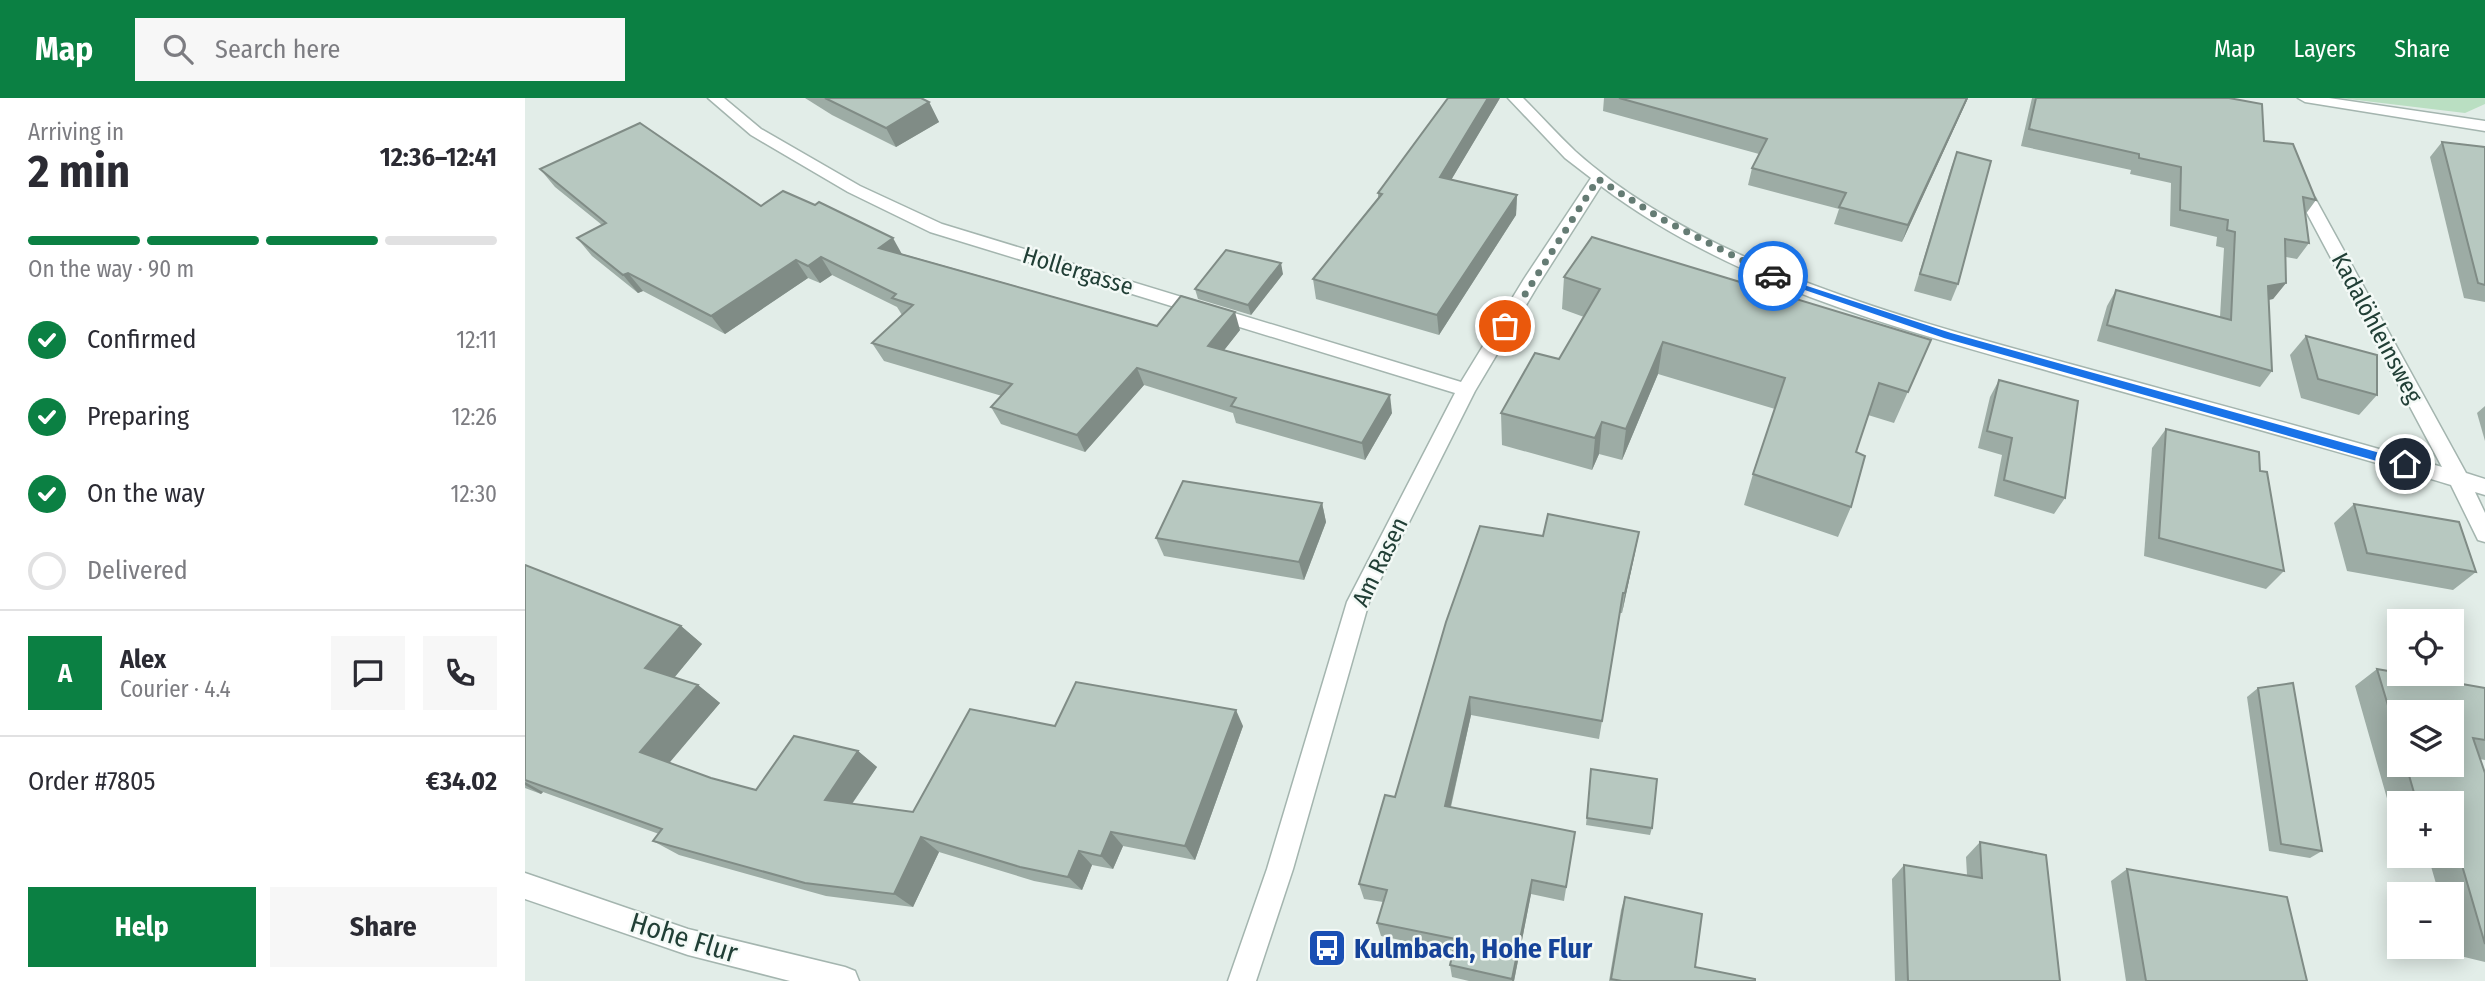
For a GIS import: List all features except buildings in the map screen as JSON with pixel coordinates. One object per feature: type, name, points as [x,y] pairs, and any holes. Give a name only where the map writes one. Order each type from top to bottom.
[{"type":"street","name":"Hollergasse","points":[[715,98],[756,132],[853,189],[936,228],[1466,390]]},
{"type":"street","points":[[1515,98],[1534,121],[1598,179],[1662,219],[1766,274],[1948,336],[2485,487]]},
{"type":"street","points":[[2305,98],[2485,126]]},
{"type":"street","name":"Am Rasen","points":[[1242,981],[1280,869],[1358,602],[1466,390],[1530,283],[1598,179]]},
{"type":"street","name":"Kadalöhleinsweg","points":[[2307,198],[2459,480],[2485,534]]},
{"type":"street","name":"Hohe Flur","points":[[525,886],[688,942],[845,981]]},
{"type":"green space","points":[[2340,98],[2485,98],[2485,104],[2465,113]]},
{"type":"way so far","points":[[1505,326],[1598,179],[1662,219],[1773,276]]},
{"type":"place","name":"Kulmbach, Hohe Flur","points":[[1327,948]]},
{"type":"route","points":[[1773,276],[1948,336],[2405,464]]}]
